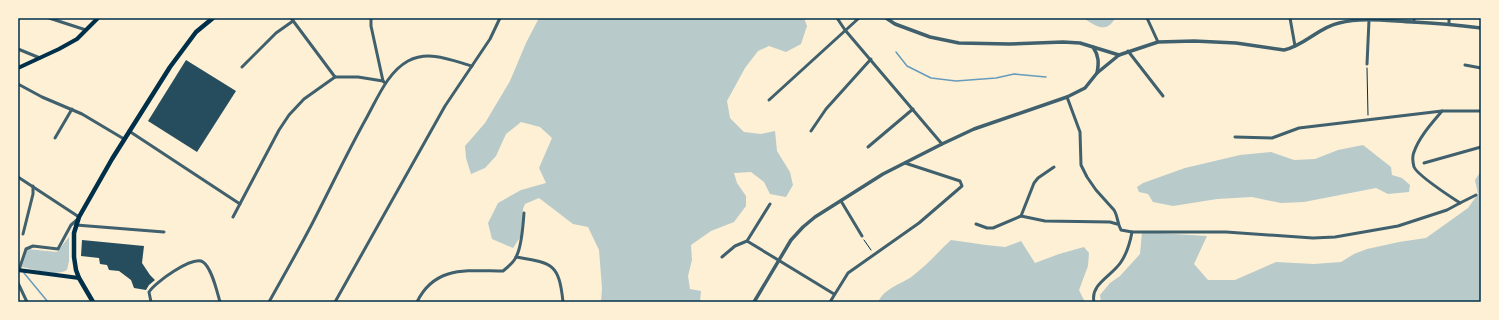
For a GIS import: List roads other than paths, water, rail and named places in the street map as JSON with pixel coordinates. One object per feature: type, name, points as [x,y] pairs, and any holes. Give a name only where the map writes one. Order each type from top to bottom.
[{"type":"main road","points":[[18,68],[78,38],[98,18]]},
{"type":"main road","points":[[93,302],[76,270],[74,257],[74,233],[77,220],[124,139],[170,66],[196,32],[213,18]]},
{"type":"main road","points":[[20,270],[79,278]]},
{"type":"street","points":[[49,18],[86,30]]},
{"type":"street","points":[[371,18],[371,26],[384,82]]},
{"type":"street","points":[[334,302],[445,106],[490,39],[500,18]]},
{"type":"street","points":[[837,18],[845,30],[942,144]]},
{"type":"street","points":[[769,100],[859,18]]},
{"type":"street","points":[[886,18],[895,24],[930,37],[959,43],[1080,43],[1119,55]]},
{"type":"street","points":[[1147,18],[1158,42]]},
{"type":"street","points":[[1290,18],[1295,46]]},
{"type":"street","points":[[1449,18],[1449,24]]},
{"type":"street","points":[[242,67],[292,19],[335,77]]},
{"type":"street","points":[[1367,64],[1368,20]]},
{"type":"street","points":[[754,302],[791,240],[815,217],[904,162],[974,129],[1067,97],[1085,88],[1098,73],[1119,55],[1128,51],[1158,42],[1194,41],[1236,43],[1284,50],[1295,46],[1316,33],[1338,23],[1368,20],[1414,20],[1481,28]]},
{"type":"street","points":[[1093,47],[1099,58],[1098,73]]},
{"type":"street","points":[[18,49],[40,58]]},
{"type":"street","points":[[1128,51],[1164,96]]},
{"type":"street","points":[[269,302],[313,222],[384,82],[402,65],[420,56],[441,57],[472,66]]},
{"type":"street","points":[[811,131],[826,108],[871,59]]},
{"type":"street","points":[[1465,65],[1481,68]]},
{"type":"street","points":[[233,217],[288,115],[304,99],[335,77],[358,77],[384,82]]},
{"type":"street","points":[[18,84],[42,97],[82,114],[124,139]]},
{"type":"street","points":[[1067,97],[1080,132],[1081,165],[1096,190],[1114,210],[1117,224],[1121,230],[1132,232],[1226,232],[1313,238],[1335,237],[1398,226],[1447,210],[1476,195]]},
{"type":"street","points":[[55,138],[72,109]]},
{"type":"street","points":[[868,147],[913,110]]},
{"type":"street","points":[[1442,111],[1428,129],[1413,153],[1414,168],[1422,176],[1460,203]]},
{"type":"street","points":[[1236,138],[1272,138],[1299,128],[1442,111],[1481,111]]},
{"type":"street","points":[[129,131],[240,204]]},
{"type":"street","points":[[1424,163],[1481,147]]},
{"type":"street","points":[[830,302],[848,273],[919,223],[962,186],[960,181],[904,162]]},
{"type":"street","points":[[1021,216],[1034,183],[1038,178],[1054,167]]},
{"type":"street","points":[[18,178],[33,186],[77,220],[164,232]]},
{"type":"street","points":[[24,234],[33,186]]},
{"type":"street","points":[[841,201],[862,236]]},
{"type":"street","points":[[722,257],[735,246],[747,242],[770,204]]},
{"type":"street","points":[[417,302],[428,285],[435,279],[446,274],[457,272],[503,271],[516,257],[522,235],[524,214]]},
{"type":"street","points":[[976,224],[987,228],[993,228],[1021,216],[1045,221],[1110,222],[1117,224]]},
{"type":"street","points":[[20,270],[26,248],[33,246],[58,249],[71,225],[77,220]]},
{"type":"street","points":[[1094,302],[1094,290],[1113,273],[1121,263],[1127,252],[1132,232]]},
{"type":"street","points":[[747,242],[834,294]]},
{"type":"street","points":[[516,257],[544,262],[554,268],[559,282],[563,302]]},
{"type":"street","points":[[152,302],[149,292],[154,285],[188,263],[198,260],[202,261],[208,269],[220,302]]},
{"type":"street","points":[[18,283],[27,302]]},
{"type":"waterway","points":[[896,52],[907,66],[931,78],[956,81],[996,78],[1014,74],[1046,77]]},
{"type":"waterway","points":[[24,273],[48,302]]}]
